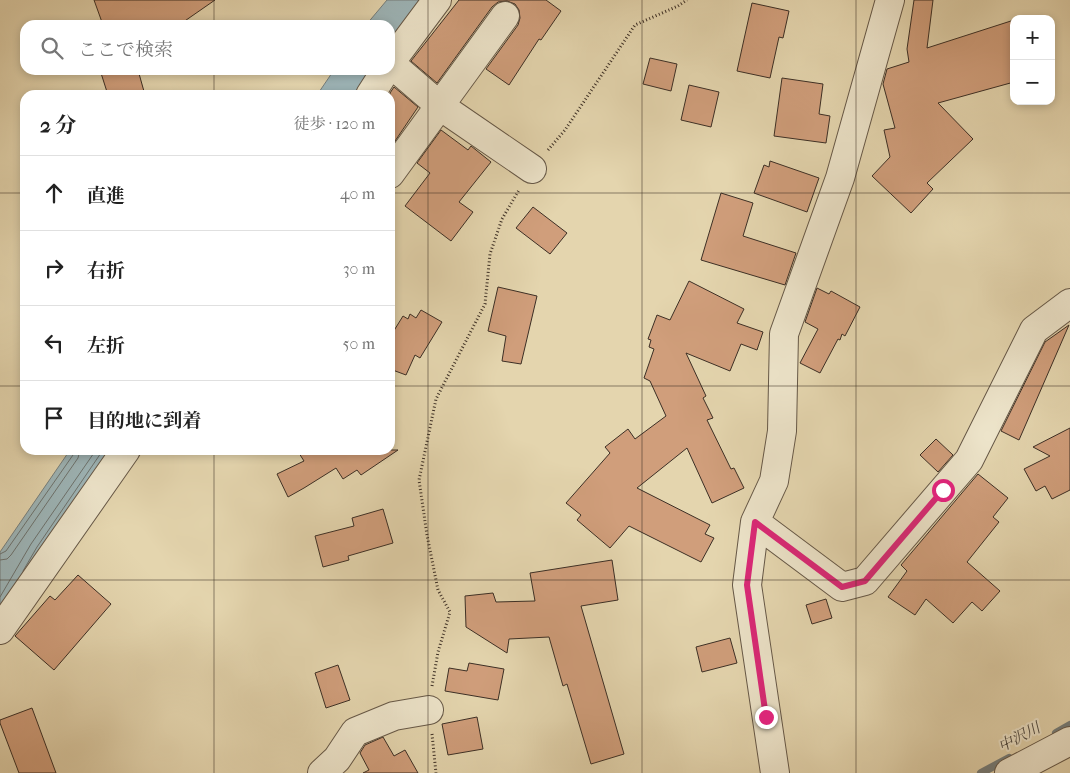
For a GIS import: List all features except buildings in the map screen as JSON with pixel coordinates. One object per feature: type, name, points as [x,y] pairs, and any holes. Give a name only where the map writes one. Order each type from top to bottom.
[{"type":"street","points":[[395,56],[437,0]]},
{"type":"street","points":[[775,773],[747,585],[755,522],[774,481],[782,430],[784,334],[840,178],[890,0]]},
{"type":"street","points":[[395,167],[504,16]]},
{"type":"street","points":[[395,67],[440,106],[532,169]]},
{"type":"street","points":[[373,90],[383,75]]},
{"type":"street","points":[[755,522],[842,587],[865,581],[970,460],[1034,330],[1070,303]]},
{"type":"street","points":[[0,630],[122,455]]},
{"type":"street","points":[[322,773],[336,759],[355,732],[394,716],[429,710]]},
{"type":"street","points":[[1008,773],[1070,741]]},
{"type":"path","points":[[436,773],[429,710],[438,652],[450,612],[438,590],[427,535],[420,480],[436,398],[485,304],[490,254],[502,220],[532,169],[565,130],[635,25],[678,6],[687,0]]},
{"type":"water","points":[[387,0],[429,0],[395,48],[395,20],[370,20]]},
{"type":"water","points":[[331,75],[376,75],[366,90],[320,90]]},
{"type":"water","points":[[67,455],[107,455],[0,616],[0,552]]},
{"type":"waterway","name":"中沢川","points":[[1056,733],[1070,725]]},
{"type":"waterway","name":"中沢川","points":[[981,773],[1009,758]]},
{"type":"route","points":[[766,717],[747,585],[755,522],[842,587],[865,581],[943,490]]}]
